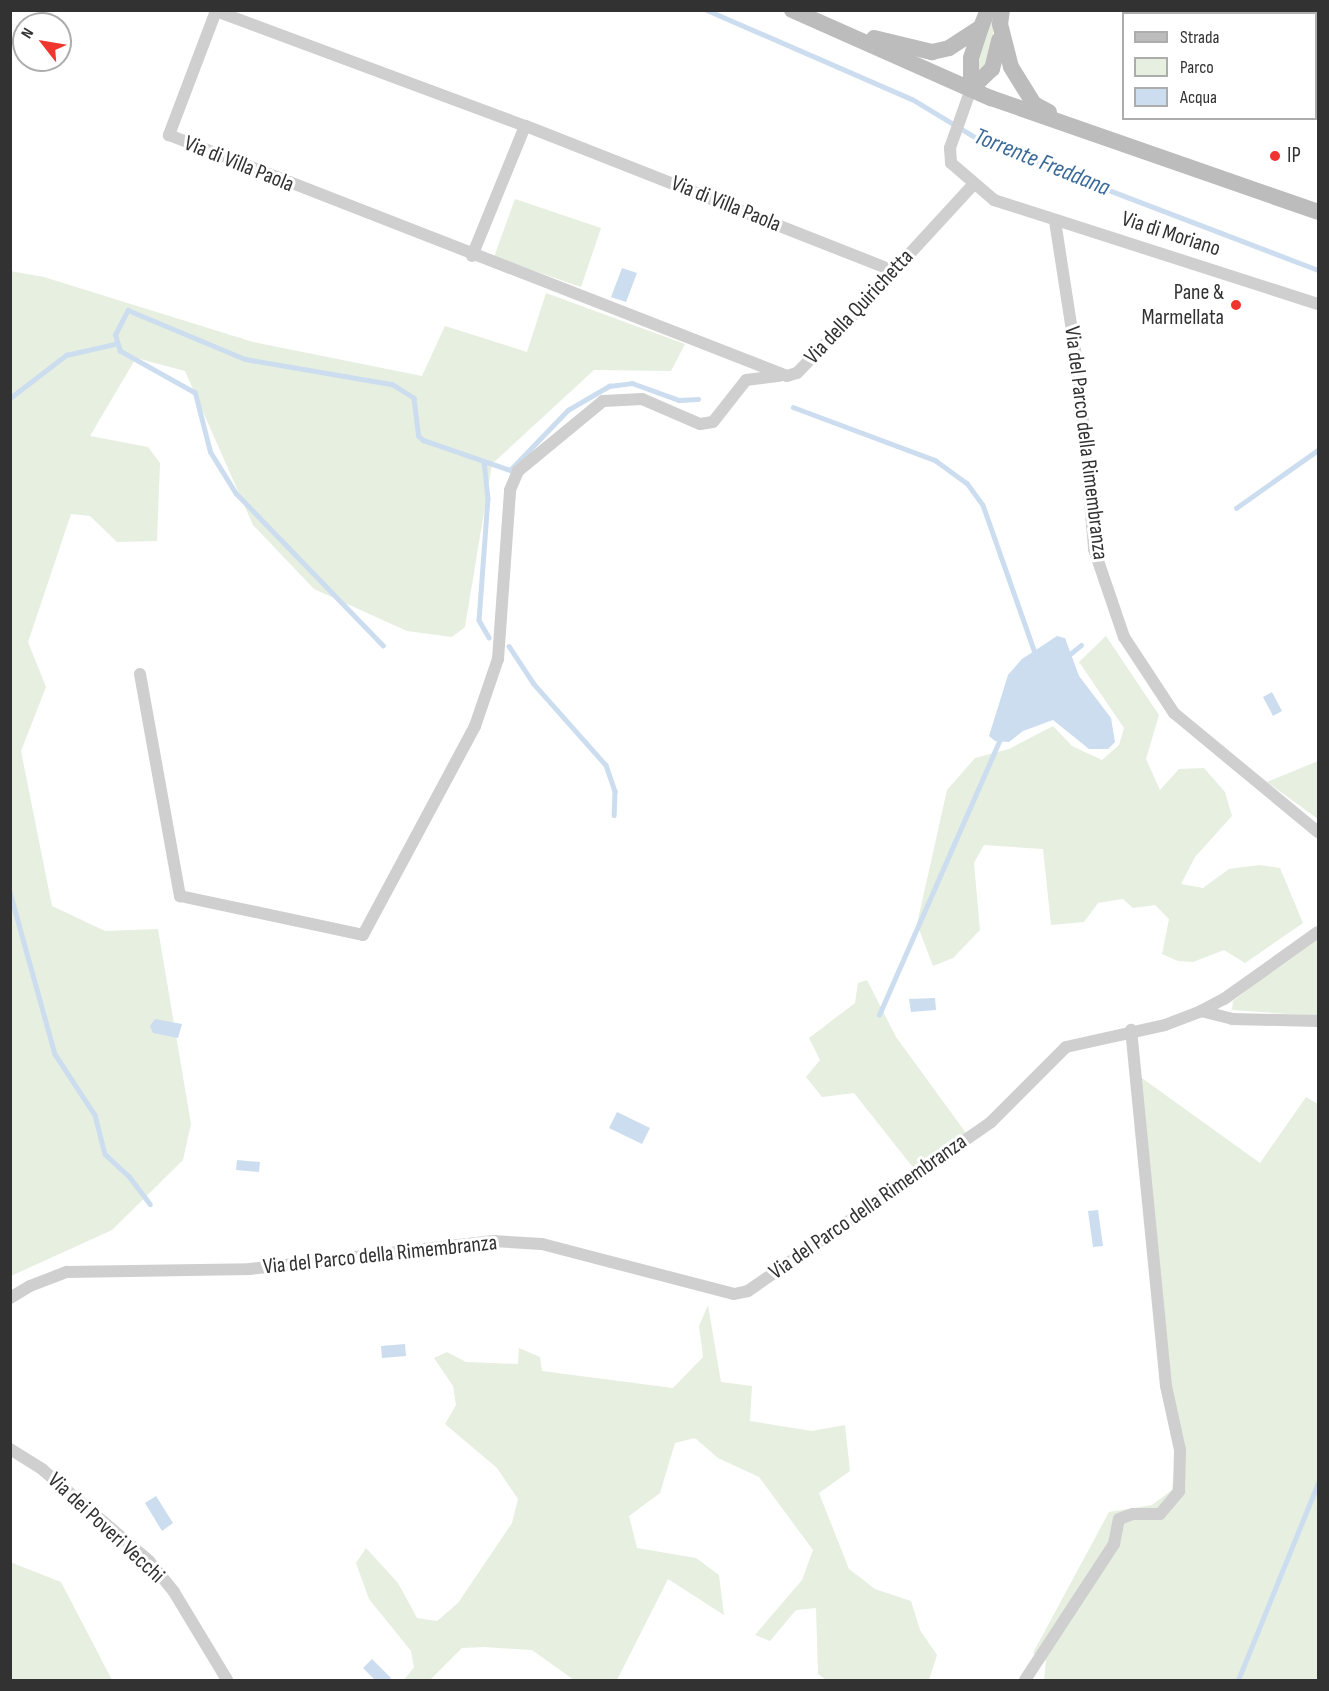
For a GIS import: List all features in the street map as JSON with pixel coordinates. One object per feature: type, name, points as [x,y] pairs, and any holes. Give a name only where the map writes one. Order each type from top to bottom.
[{"type":"main road","points":[[792,10],[971,90],[1318,212]]},
{"type":"main road","name":"Via di Moriano","points":[[971,90],[971,58],[988,10]]},
{"type":"main road","points":[[971,90],[985,79],[996,60],[1001,17]]},
{"type":"main road","points":[[1001,17],[1011,67],[1034,104],[1076,128]]},
{"type":"main road","points":[[827,26],[932,52],[964,41],[981,27]]},
{"type":"street","name":"Via di Villa Paola","points":[[727,350],[472,256],[169,135],[216,11],[525,126],[894,271]]},
{"type":"street","name":"Via di Moriano","points":[[971,90],[950,148],[951,163],[973,185],[994,200],[1318,304]]},
{"type":"street","points":[[472,256],[525,126]]},
{"type":"street","name":"Via della Quirichetta","points":[[727,350],[787,376],[797,373],[973,185]]},
{"type":"street","name":"Via del Parco della Rimembranza","points":[[1055,221],[1079,376],[1094,549],[1124,637],[1174,713],[1318,832]]},
{"type":"street","points":[[140,674],[180,896],[363,935],[475,726],[498,659],[510,490],[518,471],[603,401],[642,399],[700,424],[713,422],[746,380],[760,375],[787,376]]},
{"type":"street","name":"Via del Parco della Rimembranza","points":[[10,1298],[30,1286],[67,1272],[250,1269],[493,1240],[542,1244],[734,1294],[748,1291],[991,1122],[1066,1047],[1131,1029],[1166,1024],[1201,1011],[1224,999],[1318,933]]},
{"type":"street","points":[[1201,1011],[1232,1019],[1318,1021]]},
{"type":"street","points":[[1025,1680],[1114,1545],[1119,1519],[1133,1514],[1160,1514],[1179,1491],[1180,1450],[1166,1386],[1131,1029]]},
{"type":"street","name":"Via dei Poveri Vecchi","points":[[10,1449],[42,1470],[149,1561],[174,1592],[227,1680]]},
{"type":"green space","points":[[1174,11],[1318,11],[1318,108],[1317,12]]},
{"type":"green space","points":[[995,13],[991,59],[978,74],[977,51]]},
{"type":"green space","points":[[515,199],[601,228],[581,287],[494,257]]},
{"type":"green space","points":[[10,271],[44,277],[253,342],[422,376],[445,326],[527,352],[546,293],[685,344],[671,371],[594,370],[492,464],[465,627],[452,637],[407,631],[314,589],[253,525],[185,371],[136,358],[90,436],[148,447],[160,463],[157,541],[117,542],[90,516],[71,514],[28,642],[46,687],[21,751],[52,906],[105,931],[158,929],[191,1124],[183,1160],[112,1230],[11,1276]]},
{"type":"green space","points":[[1106,636],[1159,715],[1146,759],[1160,790],[1179,769],[1204,768],[1225,792],[1232,816],[1195,857],[1181,884],[1203,888],[1229,869],[1259,865],[1280,868],[1303,923],[1245,963],[1224,950],[1193,962],[1178,961],[1162,954],[1169,919],[1155,905],[1133,908],[1123,899],[1098,903],[1084,922],[1051,925],[1043,849],[984,845],[974,863],[980,930],[953,958],[933,966],[917,924],[947,790],[975,758],[1009,749],[1053,726],[1072,746],[1102,760],[1119,745],[1124,728],[1079,662]]},
{"type":"green space","points":[[1318,761],[1318,819],[1267,782]]},
{"type":"green space","points":[[1318,935],[1318,1016],[1232,1010],[1233,1001]]},
{"type":"green space","points":[[867,980],[896,1037],[966,1133],[915,1170],[854,1093],[822,1097],[806,1077],[820,1060],[809,1038],[855,1003],[858,983]]},
{"type":"green space","points":[[1139,1076],[1260,1163],[1306,1097],[1318,1104],[1318,1680],[1044,1680],[1046,1661],[1033,1653],[1109,1512],[1152,1505],[1172,1490],[1175,1460]]},
{"type":"green space","points":[[708,1305],[721,1382],[752,1386],[750,1421],[812,1431],[845,1425],[850,1471],[819,1493],[849,1569],[875,1589],[911,1601],[920,1630],[937,1655],[929,1680],[826,1680],[818,1674],[816,1608],[796,1610],[770,1641],[755,1635],[802,1580],[813,1550],[759,1477],[718,1458],[695,1438],[675,1443],[660,1493],[629,1516],[637,1548],[696,1558],[719,1575],[724,1615],[668,1579],[617,1680],[574,1680],[532,1650],[484,1647],[462,1648],[430,1680],[404,1680],[414,1667],[411,1651],[369,1599],[356,1563],[366,1548],[398,1583],[417,1618],[437,1621],[458,1603],[512,1523],[518,1499],[497,1468],[445,1424],[456,1405],[453,1386],[434,1358],[447,1352],[466,1362],[518,1364],[519,1348],[540,1357],[542,1371],[673,1388],[703,1357],[699,1326]]},
{"type":"green space","points":[[10,1562],[61,1582],[112,1680],[11,1680]]},
{"type":"water","points":[[622,268],[637,273],[626,302],[611,297]]},
{"type":"water","points":[[1057,636],[1065,638],[1079,676],[1111,718],[1115,742],[1108,749],[1089,749],[1053,720],[1023,731],[1009,742],[995,741],[989,736],[1008,675],[1022,659]]},
{"type":"water","points":[[1272,692],[1282,711],[1273,716],[1263,697]]},
{"type":"water","points":[[935,998],[936,1010],[911,1012],[909,999]]},
{"type":"water","points":[[155,1019],[182,1024],[178,1038],[153,1033],[150,1026]]},
{"type":"water","points":[[617,1112],[650,1128],[642,1144],[609,1128]]},
{"type":"water","points":[[237,1160],[260,1162],[259,1172],[236,1170]]},
{"type":"water","points":[[1098,1210],[1103,1246],[1093,1247],[1088,1211]]},
{"type":"water","points":[[405,1344],[406,1356],[382,1358],[381,1346]]},
{"type":"water","points":[[156,1496],[173,1523],[162,1531],[145,1503]]},
{"type":"water","points":[[372,1659],[391,1678],[375,1680],[363,1668]]},
{"type":"waterway","name":"Torrente Freddana","points":[[707,10],[912,99],[983,142],[1318,270]]},
{"type":"waterway","points":[[383,646],[236,494],[210,452],[195,393],[120,351],[115,335],[128,310],[245,359],[392,384],[414,398],[419,436],[423,440],[510,470],[568,410],[609,386],[632,383],[679,400],[698,399]]},
{"type":"waterway","points":[[10,398],[66,355],[115,344]]},
{"type":"waterway","points":[[793,407],[935,460],[967,483],[983,505],[1034,650]]},
{"type":"waterway","points":[[1236,508],[1318,450]]},
{"type":"waterway","points":[[484,461],[488,498],[479,620],[489,637]]},
{"type":"waterway","points":[[1070,654],[1081,645]]},
{"type":"waterway","points":[[509,646],[534,684],[606,765],[615,791],[614,815]]},
{"type":"waterway","points":[[879,1015],[999,741]]},
{"type":"waterway","points":[[10,892],[55,1054],[95,1115],[105,1154],[129,1176],[150,1204]]},
{"type":"waterway","points":[[1238,1680],[1318,1483]]},
{"type":"place","name":"IP","points":[[1275,156]]},
{"type":"place","name":"Pane & Marmellata","points":[[1236,305]]}]
